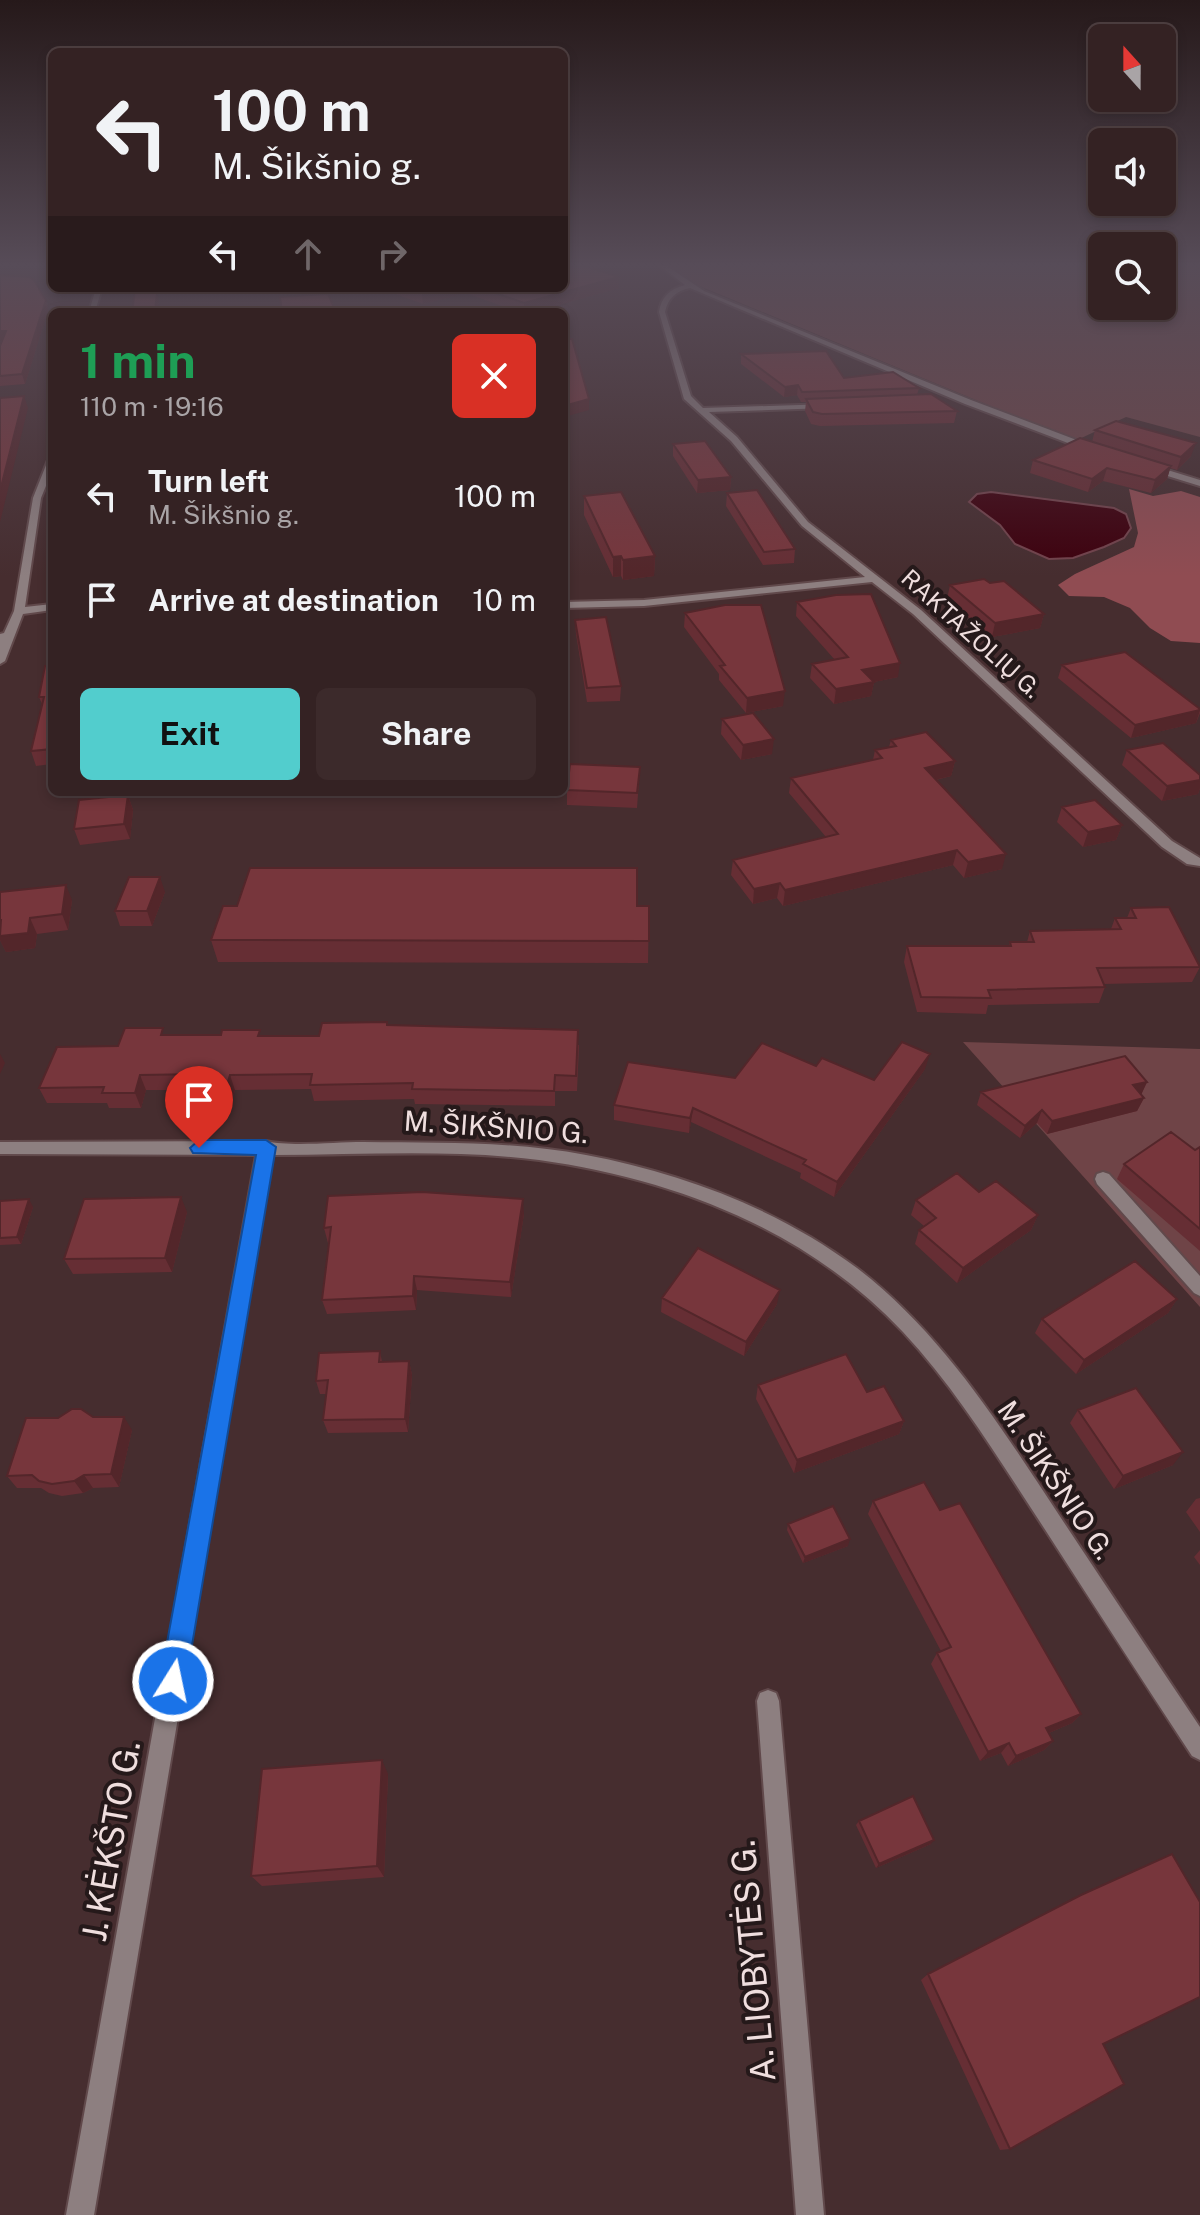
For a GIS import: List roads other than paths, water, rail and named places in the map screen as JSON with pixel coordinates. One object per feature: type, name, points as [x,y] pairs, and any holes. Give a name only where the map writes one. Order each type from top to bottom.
[{"type":"street","points":[[679,369],[687,397],[734,439],[805,524],[874,579]]},
{"type":"street","points":[[890,369],[1104,453]]},
{"type":"street","points":[[937,403],[968,402]]},
{"type":"street","points":[[700,410],[842,406]]},
{"type":"street","points":[[1132,461],[1200,483]]},
{"type":"street","points":[[0,661],[4,636],[19,611],[37,498],[48,470]]},
{"type":"street","name":"RAKTAŽOLIŲ G.","points":[[568,605],[644,603],[874,579],[917,612],[1167,844],[1192,861],[1200,862]]},
{"type":"street","points":[[19,611],[48,607]]},
{"type":"street","name":"J. KĖKŠTO G.","points":[[80,2215],[266,1147]]},
{"type":"street","name":"M. ŠIKŠNIO G.","points":[[0,1148],[489,1149],[552,1154],[615,1165],[682,1184],[741,1208],[850,1273],[940,1361],[1002,1446],[1200,1748]]},
{"type":"street","points":[[1103,1179],[1200,1288]]},
{"type":"street","name":"A. LIOBYTĖS G.","points":[[768,1701],[810,2215]]}]
